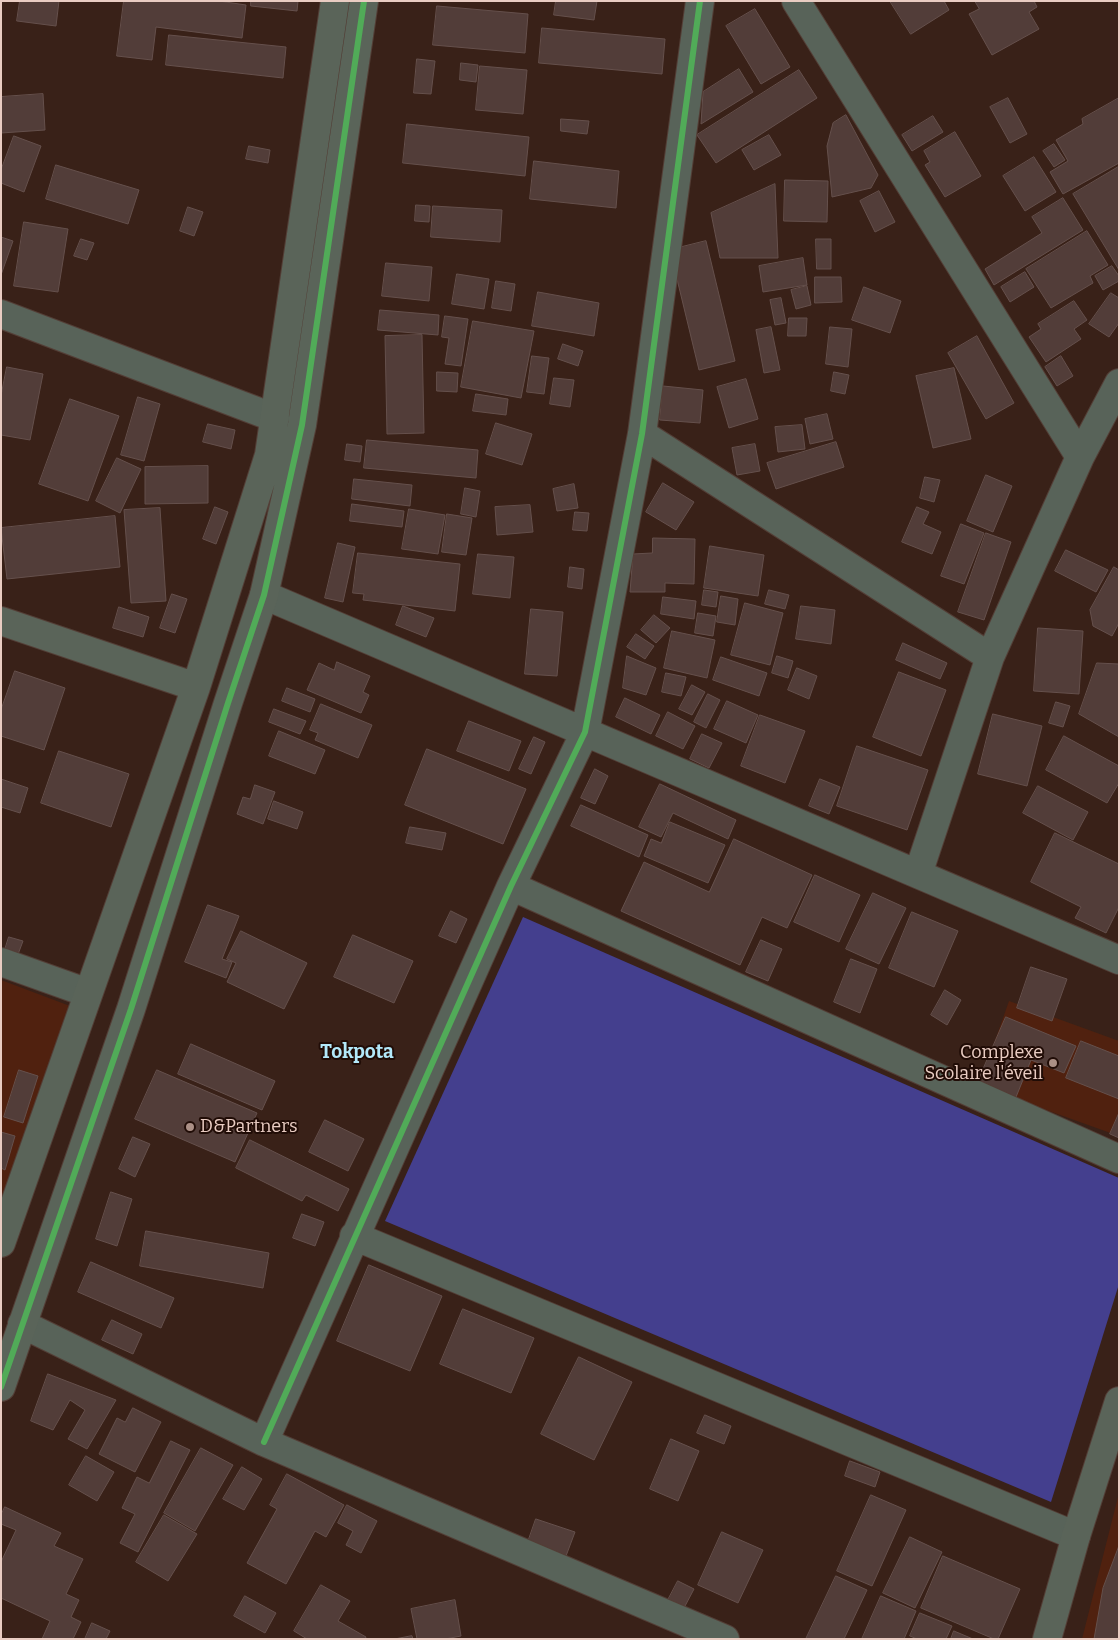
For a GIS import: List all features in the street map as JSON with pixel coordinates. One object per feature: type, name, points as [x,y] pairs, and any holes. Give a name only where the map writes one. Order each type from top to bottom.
[{"type":"street","points":[[1,1243],[196,687],[269,455],[335,1]]},
{"type":"street","points":[[1,1387],[131,1009],[264,595],[302,425],[364,1]]},
{"type":"street","points":[[264,1442],[511,886],[585,732],[642,434],[700,1]]},
{"type":"street","points":[[796,1],[1080,457]]},
{"type":"street","points":[[1,314],[275,418]]},
{"type":"street","points":[[918,874],[990,657],[1080,457],[1119,383]]},
{"type":"street","points":[[642,434],[990,657]]},
{"type":"street","points":[[264,595],[1118,959]]},
{"type":"street","points":[[1,621],[196,687]]},
{"type":"street","points":[[511,886],[1119,1159]]},
{"type":"street","points":[[1,962],[88,993]]},
{"type":"street","points":[[354,1236],[1076,1536]]},
{"type":"street","points":[[22,1324],[264,1442],[725,1639]]},
{"type":"street","points":[[1047,1639],[1076,1536],[1119,1401]]},
{"type":"shaded area","points":[[523,917],[1119,1178],[1119,1284],[1051,1502],[385,1221]]},
{"type":"shaded area","points":[[1,980],[78,1009],[1,1207]]},
{"type":"shaded area","name":"Complexe Scolaire l'éveil","points":[[1009,1001],[1119,1041],[1119,1136],[979,1086]]},
{"type":"shaded area","points":[[1119,1493],[1119,1639],[1082,1639]]},
{"type":"building","points":[[20,1],[59,1],[56,26],[17,21]]},
{"type":"building","points":[[124,1],[219,1],[246,5],[242,38],[156,27],[152,60],[117,56]]},
{"type":"building","points":[[251,1],[298,1],[297,11],[251,6]]},
{"type":"building","points":[[556,1],[597,1],[594,20],[554,15]]},
{"type":"building","points":[[890,1],[944,1],[949,10],[911,34]]},
{"type":"building","points":[[975,1],[1034,1],[1037,7],[1029,12],[1039,29],[992,55],[969,14],[979,9]]},
{"type":"building","points":[[437,6],[528,14],[525,53],[433,45]]},
{"type":"building","points":[[755,9],[790,67],[761,84],[726,26]]},
{"type":"building","points":[[542,28],[665,39],[662,74],[539,63]]},
{"type":"building","points":[[169,35],[286,47],[283,78],[166,65]]},
{"type":"building","points":[[417,59],[435,61],[431,94],[414,93]]},
{"type":"building","points":[[461,63],[478,65],[476,82],[460,80]]},
{"type":"building","points":[[480,66],[527,70],[523,114],[476,110]]},
{"type":"building","points":[[739,69],[753,92],[701,124],[703,92]]},
{"type":"building","points":[[799,70],[817,98],[716,163],[697,135]]},
{"type":"building","points":[[43,94],[45,130],[1,133],[1,97]]},
{"type":"building","points":[[1008,98],[1027,134],[1010,143],[990,107]]},
{"type":"building","points":[[1119,98],[1119,163],[1063,194],[1050,172],[1068,161],[1056,140],[1083,124],[1082,119]]},
{"type":"building","points":[[846,115],[878,175],[871,188],[832,197],[827,146],[833,123]]},
{"type":"building","points":[[933,116],[943,132],[912,151],[902,135]]},
{"type":"building","points":[[561,119],[589,121],[587,134],[561,131]]},
{"type":"building","points":[[407,124],[529,137],[525,176],[403,163]]},
{"type":"building","points":[[955,132],[981,176],[945,197],[925,165],[930,162],[924,151]]},
{"type":"building","points":[[769,135],[781,155],[754,170],[742,150]]},
{"type":"building","points":[[14,136],[41,146],[24,192],[1,183],[1,170]]},
{"type":"building","points":[[1054,144],[1065,160],[1054,167],[1043,151]]},
{"type":"building","points":[[249,146],[270,150],[268,163],[246,159]]},
{"type":"building","points":[[1034,157],[1056,192],[1025,211],[1003,176]]},
{"type":"building","points":[[534,161],[619,171],[616,208],[530,199]]},
{"type":"building","points":[[56,165],[139,190],[128,224],[46,199]]},
{"type":"building","points":[[1119,167],[1119,270],[1073,194]]},
{"type":"building","points":[[785,180],[828,181],[827,222],[784,221]]},
{"type":"building","points":[[775,184],[778,258],[720,258],[711,213]]},
{"type":"building","points":[[879,191],[895,222],[875,232],[860,201]]},
{"type":"building","points":[[1063,198],[1083,230],[994,285],[985,269],[1042,233],[1032,217]]},
{"type":"building","points":[[416,205],[430,206],[429,222],[415,221]]},
{"type":"building","points":[[433,206],[502,210],[500,242],[431,237]]},
{"type":"building","points":[[188,207],[203,212],[194,236],[180,231]]},
{"type":"building","points":[[24,222],[68,229],[58,292],[14,286]]},
{"type":"building","points":[[1087,231],[1108,265],[1090,276],[1093,283],[1051,308],[1026,269]]},
{"type":"building","points":[[1,237],[13,241],[1,275]]},
{"type":"building","points":[[81,239],[94,243],[87,260],[74,256]]},
{"type":"building","points":[[816,239],[831,239],[831,269],[817,269]]},
{"type":"building","points":[[706,241],[735,361],[699,370],[670,250]]},
{"type":"building","points":[[803,258],[807,285],[763,292],[759,266]]},
{"type":"building","points":[[386,263],[432,267],[429,301],[382,296]]},
{"type":"building","points":[[1112,266],[1119,276],[1119,281],[1103,290],[1095,276]]},
{"type":"building","points":[[1025,272],[1034,287],[1010,302],[1001,287]]},
{"type":"building","points":[[457,274],[489,279],[484,309],[452,304]]},
{"type":"building","points":[[815,277],[841,277],[842,302],[815,303]]},
{"type":"building","points":[[496,281],[515,284],[511,311],[492,308]]},
{"type":"building","points":[[807,286],[811,305],[796,309],[791,290]]},
{"type":"building","points":[[864,287],[901,301],[890,333],[852,320]]},
{"type":"building","points":[[538,292],[599,303],[594,336],[532,326]]},
{"type":"building","points":[[1111,293],[1119,298],[1119,323],[1109,337],[1089,324]]},
{"type":"building","points":[[781,298],[786,323],[775,325],[770,300]]},
{"type":"building","points":[[1074,301],[1087,320],[1074,329],[1081,339],[1046,362],[1029,337],[1041,329],[1038,324]]},
{"type":"building","points":[[380,310],[439,315],[438,335],[378,330]]},
{"type":"building","points":[[445,316],[468,319],[461,366],[445,364],[449,338],[442,337]]},
{"type":"building","points":[[789,318],[807,318],[806,336],[788,336]]},
{"type":"building","points":[[473,321],[534,331],[521,398],[461,387]]},
{"type":"building","points":[[771,327],[780,370],[764,373],[756,330]]},
{"type":"building","points":[[830,327],[852,329],[848,367],[826,364]]},
{"type":"building","points":[[422,335],[424,433],[387,434],[385,336]]},
{"type":"building","points":[[977,336],[1014,403],[986,419],[948,353]]},
{"type":"building","points":[[563,344],[583,351],[578,366],[558,359]]},
{"type":"building","points":[[532,356],[549,358],[544,394],[527,392]]},
{"type":"building","points":[[1061,356],[1073,376],[1057,386],[1045,367]]},
{"type":"building","points":[[7,367],[43,374],[30,440],[1,435],[1,396]]},
{"type":"building","points":[[954,368],[971,439],[933,448],[916,376]]},
{"type":"building","points":[[437,372],[458,373],[457,392],[437,391]]},
{"type":"building","points":[[834,372],[849,375],[845,394],[831,391]]},
{"type":"building","points":[[554,378],[574,380],[570,407],[550,404]]},
{"type":"building","points":[[746,379],[758,419],[729,428],[717,387]]},
{"type":"building","points":[[663,386],[703,390],[700,423],[660,420]]},
{"type":"building","points":[[476,394],[508,399],[506,415],[473,411]]},
{"type":"building","points":[[138,397],[160,404],[144,461],[121,455]]},
{"type":"building","points":[[70,399],[119,416],[88,501],[39,484]]},
{"type":"building","points":[[827,414],[833,439],[810,444],[805,419]]},
{"type":"building","points":[[496,423],[532,434],[522,465],[486,454]]},
{"type":"building","points":[[208,424],[235,430],[231,449],[203,442]]},
{"type":"building","points":[[802,425],[805,449],[778,452],[775,427]]},
{"type":"building","points":[[367,440],[478,450],[476,478],[364,468]]},
{"type":"building","points":[[836,442],[844,467],[776,489],[767,463]]},
{"type":"building","points":[[347,444],[362,446],[360,462],[345,460]]},
{"type":"building","points":[[755,444],[760,471],[737,475],[732,448]]},
{"type":"building","points":[[117,458],[141,469],[120,513],[96,501]]},
{"type":"building","points":[[208,466],[208,503],[145,504],[145,467]]},
{"type":"building","points":[[986,475],[1012,486],[993,532],[967,521]]},
{"type":"building","points":[[925,477],[940,480],[934,502],[920,498]]},
{"type":"building","points":[[354,479],[412,485],[410,506],[352,499]]},
{"type":"building","points":[[663,483],[694,502],[676,530],[646,512]]},
{"type":"building","points":[[574,484],[578,508],[557,511],[553,489]]},
{"type":"building","points":[[465,488],[480,491],[476,517],[461,514]]},
{"type":"building","points":[[352,504],[404,511],[402,527],[350,521]]},
{"type":"building","points":[[530,505],[533,532],[497,535],[495,507]]},
{"type":"building","points":[[215,507],[228,512],[216,544],[203,539]]},
{"type":"building","points":[[917,507],[929,512],[923,524],[941,532],[932,554],[902,542]]},
{"type":"building","points":[[160,508],[166,601],[131,603],[124,510]]},
{"type":"building","points":[[409,509],[445,515],[438,554],[402,549]]},
{"type":"building","points":[[575,512],[589,513],[587,531],[573,530]]},
{"type":"building","points":[[447,514],[472,518],[466,555],[442,552]]},
{"type":"building","points":[[115,516],[120,567],[7,579],[1,528]]},
{"type":"building","points":[[961,524],[984,533],[964,584],[941,576]]},
{"type":"building","points":[[986,533],[1011,542],[984,620],[958,612]]},
{"type":"building","points":[[653,538],[695,539],[694,584],[665,583],[665,592],[630,592],[633,554],[652,553]]},
{"type":"building","points":[[338,543],[355,547],[343,602],[325,598]]},
{"type":"building","points":[[710,546],[764,555],[758,596],[704,588]]},
{"type":"building","points":[[1066,550],[1108,570],[1096,592],[1055,571]]},
{"type":"building","points":[[358,553],[460,564],[455,611],[363,600],[364,594],[353,593]]},
{"type":"building","points":[[478,554],[514,557],[510,598],[473,594]]},
{"type":"building","points":[[570,567],[584,569],[582,589],[568,587]]},
{"type":"building","points":[[1114,567],[1119,570],[1119,623],[1112,636],[1093,626],[1090,610]]},
{"type":"building","points":[[704,590],[718,592],[716,607],[702,605]]},
{"type":"building","points":[[769,590],[789,595],[785,609],[765,604]]},
{"type":"building","points":[[172,594],[187,599],[175,633],[160,628]]},
{"type":"building","points":[[721,596],[738,599],[735,625],[717,622]]},
{"type":"building","points":[[663,597],[696,601],[694,619],[661,614]]},
{"type":"building","points":[[745,603],[783,613],[770,665],[731,655]]},
{"type":"building","points":[[403,606],[434,618],[426,637],[396,625]]},
{"type":"building","points":[[801,606],[835,610],[831,644],[796,639]]},
{"type":"building","points":[[119,607],[149,617],[143,637],[113,628]]},
{"type":"building","points":[[531,609],[563,612],[557,676],[525,674]]},
{"type":"building","points":[[698,613],[716,616],[713,636],[695,633]]},
{"type":"building","points":[[654,615],[670,628],[656,643],[641,630]]},
{"type":"building","points":[[1038,628],[1083,631],[1079,694],[1034,691]]},
{"type":"building","points":[[672,631],[715,640],[707,678],[664,668]]},
{"type":"building","points":[[636,634],[654,646],[645,659],[627,647]]},
{"type":"building","points":[[903,643],[947,663],[940,679],[896,660]]},
{"type":"building","points":[[627,656],[656,668],[646,695],[623,688]]},
{"type":"building","points":[[777,656],[793,661],[788,678],[772,673]]},
{"type":"building","points":[[721,657],[767,673],[759,696],[713,680]]},
{"type":"building","points":[[337,662],[370,676],[363,692],[369,695],[361,713],[307,690],[319,663],[334,670]]},
{"type":"building","points":[[1097,663],[1119,664],[1119,737],[1079,714]]},
{"type":"building","points":[[797,668],[817,676],[809,699],[788,690]]},
{"type":"building","points":[[15,671],[65,688],[44,750],[1,736],[1,710]]},
{"type":"building","points":[[899,672],[946,690],[921,756],[873,737]]},
{"type":"building","points":[[666,673],[686,677],[681,696],[662,692]]},
{"type":"building","points":[[692,685],[705,692],[692,715],[679,709]]},
{"type":"building","points":[[287,688],[315,699],[310,712],[282,701]]},
{"type":"building","points":[[708,694],[720,700],[706,728],[694,722]]},
{"type":"building","points":[[625,698],[660,715],[651,734],[616,717]]},
{"type":"building","points":[[727,701],[758,715],[746,743],[714,729]]},
{"type":"building","points":[[1056,702],[1070,706],[1063,727],[1049,723]]},
{"type":"building","points":[[321,704],[372,725],[358,758],[315,740],[318,733],[310,730]]},
{"type":"building","points":[[274,709],[306,721],[300,734],[269,722]]},
{"type":"building","points":[[668,712],[695,726],[683,749],[656,736]]},
{"type":"building","points":[[993,714],[1042,726],[1027,786],[978,774]]},
{"type":"building","points":[[760,715],[805,731],[785,783],[741,766]]},
{"type":"building","points":[[469,721],[521,741],[509,771],[457,751]]},
{"type":"building","points":[[279,731],[325,750],[315,774],[269,756]]},
{"type":"building","points":[[702,734],[722,743],[709,768],[690,759]]},
{"type":"building","points":[[1064,736],[1119,766],[1119,783],[1107,803],[1046,770]]},
{"type":"building","points":[[534,737],[545,742],[531,774],[519,769]]},
{"type":"building","points":[[857,746],[928,770],[907,830],[837,806]]},
{"type":"building","points":[[427,749],[526,789],[503,844],[405,805]]},
{"type":"building","points":[[59,751],[129,774],[111,827],[41,803]]},
{"type":"building","points":[[595,769],[608,776],[595,804],[581,798]]},
{"type":"building","points":[[1,779],[28,788],[20,813],[1,807]]},
{"type":"building","points":[[820,779],[840,787],[829,814],[809,806]]},
{"type":"building","points":[[660,784],[736,820],[728,839],[673,813],[661,837],[639,827]]},
{"type":"building","points":[[255,785],[275,792],[263,824],[237,814],[243,797],[250,799]]},
{"type":"building","points":[[1038,786],[1088,812],[1073,840],[1023,813]]},
{"type":"building","points":[[274,801],[303,812],[297,829],[268,819]]},
{"type":"building","points":[[581,805],[648,835],[639,857],[571,826]]},
{"type":"building","points":[[670,822],[725,845],[708,883],[644,856],[651,839],[661,843]]},
{"type":"building","points":[[410,827],[446,833],[442,850],[406,843]]},
{"type":"building","points":[[1055,833],[1119,864],[1119,907],[1106,933],[1075,918],[1081,907],[1031,882]]},
{"type":"building","points":[[734,839],[812,875],[787,928],[762,917],[740,965],[621,911],[644,862],[709,892]]},
{"type":"building","points":[[815,875],[860,895],[839,942],[794,922]]},
{"type":"building","points":[[873,893],[906,908],[879,964],[846,949]]},
{"type":"building","points":[[208,905],[239,916],[222,959],[232,962],[226,978],[185,962]]},
{"type":"building","points":[[451,911],[467,919],[456,943],[439,936]]},
{"type":"building","points":[[912,912],[958,931],[934,987],[889,968]]},
{"type":"building","points":[[241,931],[307,963],[284,1009],[227,982],[236,963],[227,959]]},
{"type":"building","points":[[353,935],[413,961],[394,1003],[334,977]]},
{"type":"building","points":[[9,937],[23,941],[17,957],[4,953]]},
{"type":"building","points":[[761,940],[782,949],[768,981],[746,972]]},
{"type":"building","points":[[851,959],[877,969],[860,1013],[834,1002]]},
{"type":"building","points":[[1031,967],[1067,979],[1052,1021],[1017,1008]]},
{"type":"building","points":[[945,990],[961,1000],[947,1025],[931,1015]]},
{"type":"building","points":[[1006,1017],[1076,1046],[1064,1073],[1031,1060],[1014,1102],[976,1086]]},
{"type":"building","points":[[1081,1041],[1119,1056],[1119,1099],[1066,1078]]},
{"type":"building","points":[[191,1044],[275,1081],[262,1110],[178,1074]]},
{"type":"building","points":[[19,1070],[38,1076],[23,1123],[4,1117]]},
{"type":"building","points":[[157,1070],[257,1113],[235,1162],[135,1119]]},
{"type":"building","points":[[1119,1113],[1119,1138],[1110,1134]]},
{"type":"building","points":[[325,1120],[364,1139],[348,1171],[309,1152]]},
{"type":"building","points":[[1,1132],[15,1136],[5,1170],[1,1168]]},
{"type":"building","points":[[133,1137],[150,1144],[135,1177],[119,1169]]},
{"type":"building","points":[[250,1140],[349,1189],[338,1211],[306,1195],[302,1201],[236,1168]]},
{"type":"building","points":[[111,1192],[132,1199],[117,1246],[96,1239]]},
{"type":"building","points":[[302,1214],[324,1222],[315,1246],[293,1238]]},
{"type":"building","points":[[146,1231],[269,1253],[263,1288],[140,1266]]},
{"type":"building","points":[[91,1262],[174,1298],[161,1328],[78,1292]]},
{"type":"building","points":[[369,1265],[442,1296],[410,1371],[337,1341]]},
{"type":"building","points":[[463,1309],[534,1338],[511,1393],[440,1364]]},
{"type":"building","points":[[112,1320],[142,1334],[133,1354],[102,1340]]},
{"type":"building","points":[[579,1357],[632,1382],[594,1460],[541,1434]]},
{"type":"building","points":[[48,1374],[116,1400],[87,1449],[68,1439],[85,1410],[70,1400],[53,1430],[31,1421]]},
{"type":"building","points":[[133,1408],[161,1422],[135,1472],[99,1454],[117,1418],[125,1422]]},
{"type":"building","points":[[705,1415],[731,1426],[724,1444],[697,1433]]},
{"type":"building","points":[[671,1439],[699,1451],[678,1501],[650,1489]]},
{"type":"building","points":[[171,1441],[190,1450],[138,1552],[120,1543],[135,1514],[122,1508],[137,1477],[149,1483]]},
{"type":"building","points":[[201,1448],[233,1465],[195,1531],[164,1513]]},
{"type":"building","points":[[86,1456],[114,1472],[97,1501],[69,1485]]},
{"type":"building","points":[[850,1461],[880,1472],[875,1487],[845,1476]]},
{"type":"building","points":[[242,1467],[262,1479],[244,1510],[223,1499]]},
{"type":"building","points":[[287,1474],[344,1505],[326,1537],[315,1531],[286,1584],[247,1563],[277,1509],[270,1505]]},
{"type":"building","points":[[871,1495],[906,1510],[872,1586],[837,1571]]},
{"type":"building","points":[[347,1505],[377,1521],[361,1553],[346,1545],[353,1531],[338,1523]]},
{"type":"building","points":[[5,1507],[61,1533],[54,1546],[83,1559],[66,1594],[79,1600],[71,1617],[81,1622],[73,1639],[42,1639],[50,1621],[1,1598],[1,1562],[16,1530],[1,1524],[1,1515]]},
{"type":"building","points":[[164,1515],[197,1534],[168,1581],[136,1562]]},
{"type":"building","points":[[536,1519],[575,1532],[566,1556],[528,1542]]},
{"type":"building","points":[[722,1532],[763,1550],[738,1603],[698,1585]]},
{"type":"building","points":[[910,1537],[942,1552],[915,1608],[883,1593]]},
{"type":"building","points":[[1119,1546],[1119,1639],[1094,1639],[1103,1588]]},
{"type":"building","points":[[943,1556],[1020,1589],[998,1639],[921,1608]]},
{"type":"building","points":[[836,1576],[867,1590],[844,1639],[806,1639]]},
{"type":"building","points":[[678,1581],[694,1589],[684,1608],[668,1600]]},
{"type":"building","points":[[321,1585],[350,1601],[338,1621],[366,1637],[365,1639],[307,1639],[294,1631]]},
{"type":"building","points":[[245,1596],[276,1613],[265,1633],[234,1616]]},
{"type":"building","points":[[881,1596],[916,1611],[904,1639],[862,1639]]},
{"type":"building","points":[[455,1600],[461,1636],[445,1639],[417,1639],[411,1609]]},
{"type":"building","points":[[920,1613],[952,1626],[946,1639],[917,1639],[910,1636]]},
{"type":"building","points":[[92,1623],[110,1631],[106,1639],[85,1639]]},
{"type":"building","points":[[954,1631],[973,1639],[951,1639]]},
{"type":"building","points":[[412,1636],[413,1639],[395,1639]]},
{"type":"cycle path","points":[[1,1387],[131,1009],[264,595],[302,425],[364,1]]},
{"type":"cycle path","points":[[264,1442],[511,886],[585,732],[642,434],[700,1]]},
{"type":"place","name":"Complexe Scolaire l'éveil","points":[[1053,1063]]},
{"type":"place","name":"D&Partners","points":[[190,1127]]},
{"type":"district","name":"Tokpota","points":[[357,1053]]}]
